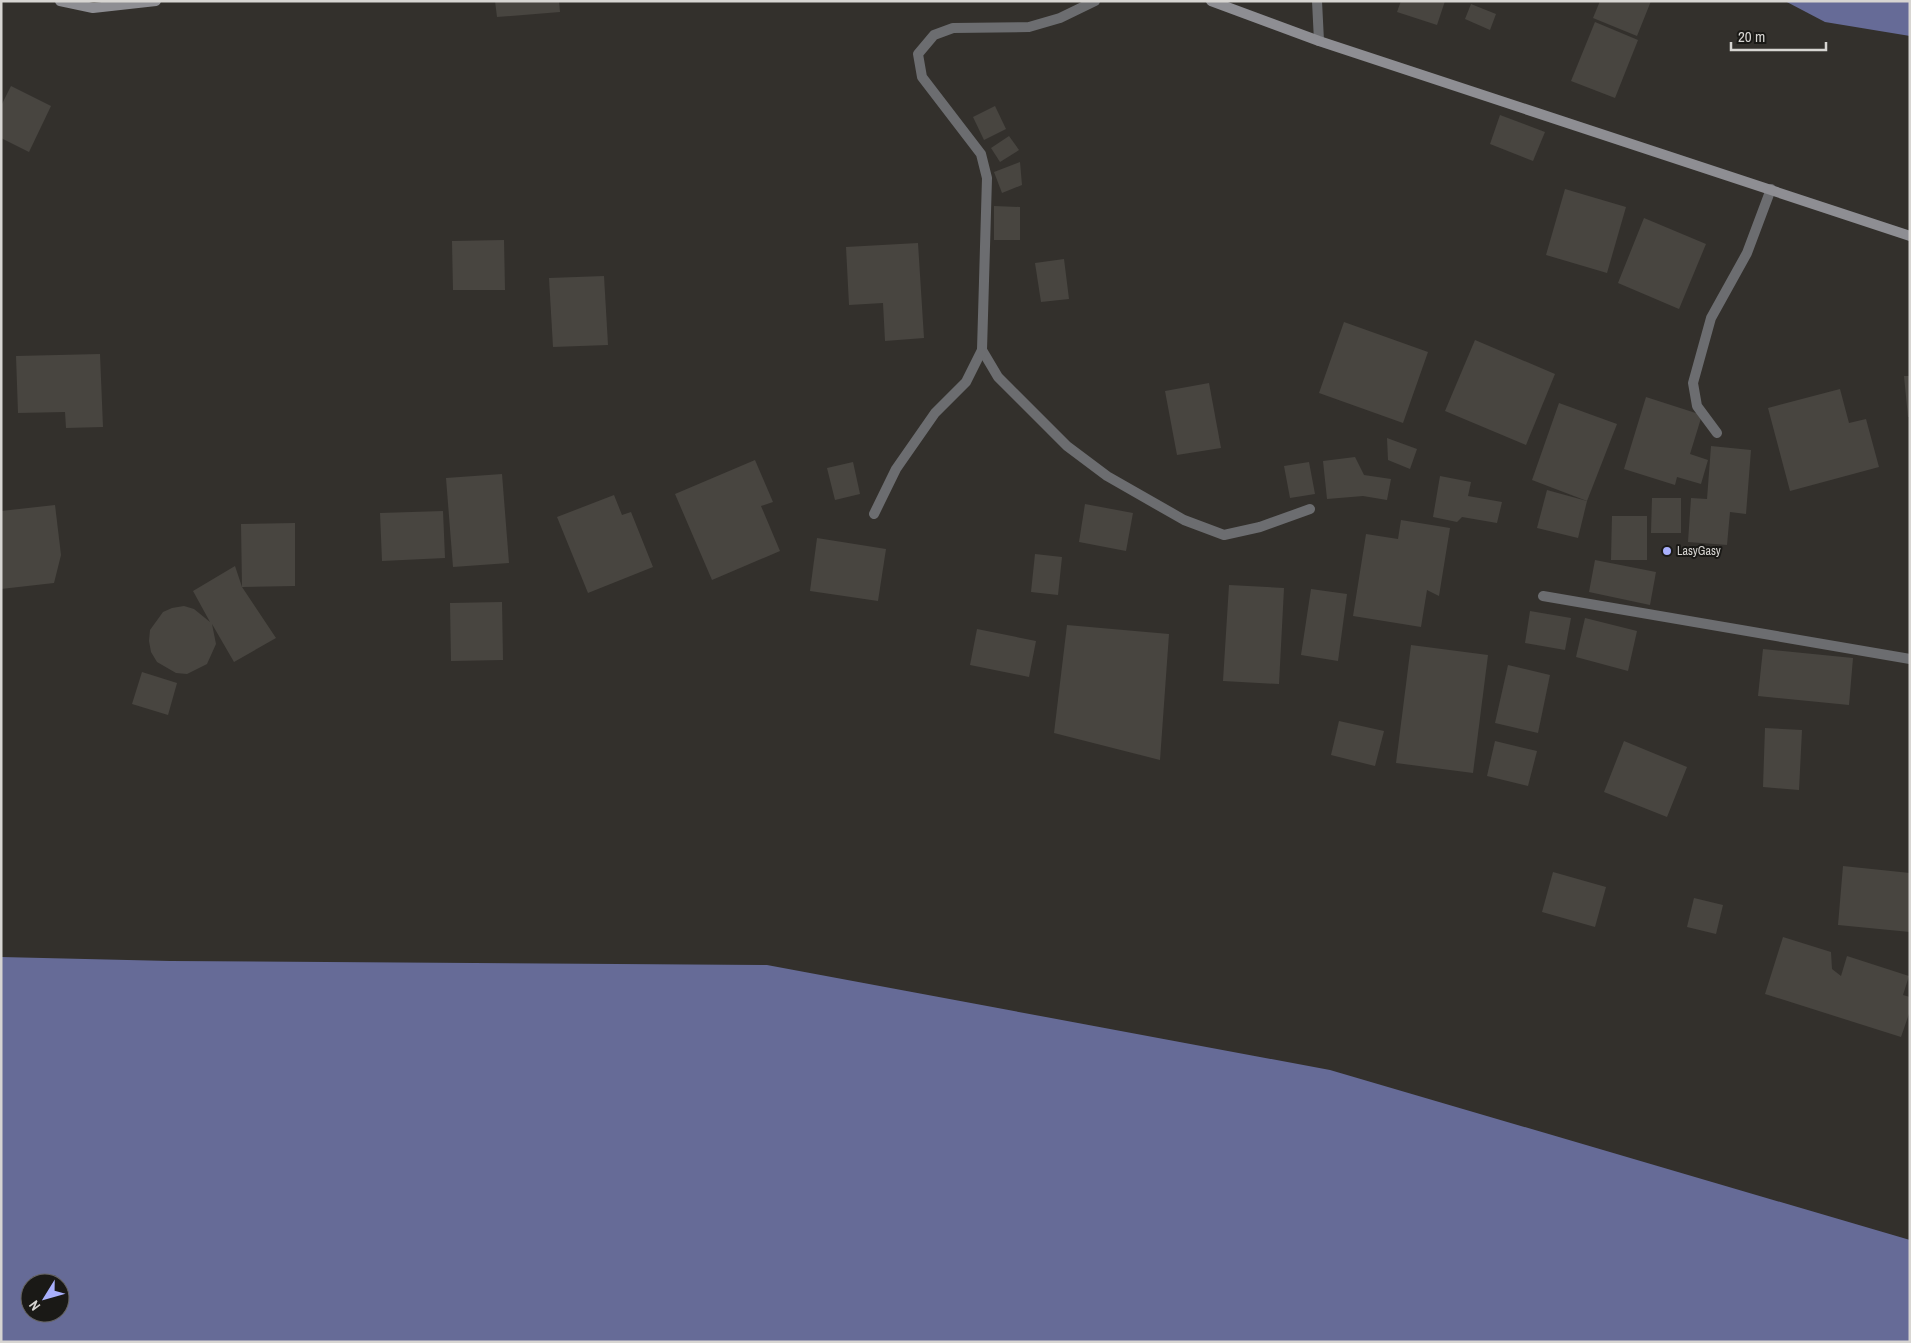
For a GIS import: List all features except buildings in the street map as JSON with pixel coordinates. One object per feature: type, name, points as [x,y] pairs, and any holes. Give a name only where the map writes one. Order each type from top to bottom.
[{"type":"street","points":[[60,1],[93,8],[156,1]]},
{"type":"street","points":[[874,514],[896,469],[935,413],[966,382],[982,350],[987,178],[978,149],[922,77],[918,54],[934,35],[953,28],[1029,27],[1060,18],[1095,1]]},
{"type":"street","points":[[1211,1],[1319,41],[1910,236]]},
{"type":"street","points":[[1317,1],[1319,41]]},
{"type":"street","points":[[1718,433],[1697,406],[1693,383],[1711,318],[1747,253],[1771,189]]},
{"type":"street","points":[[982,350],[998,377],[1067,446],[1107,476],[1184,520],[1224,535],[1260,528],[1310,508]]},
{"type":"street","points":[[1543,596],[1910,659]]},
{"type":"water","points":[[1785,1],[1910,1],[1910,36],[1825,22]]},
{"type":"water","points":[[1,957],[170,961],[767,965],[1330,1070],[1910,1240],[1910,1342],[1,1342]]},
{"type":"place","name":"LasyGasy","points":[[1667,551]]}]
